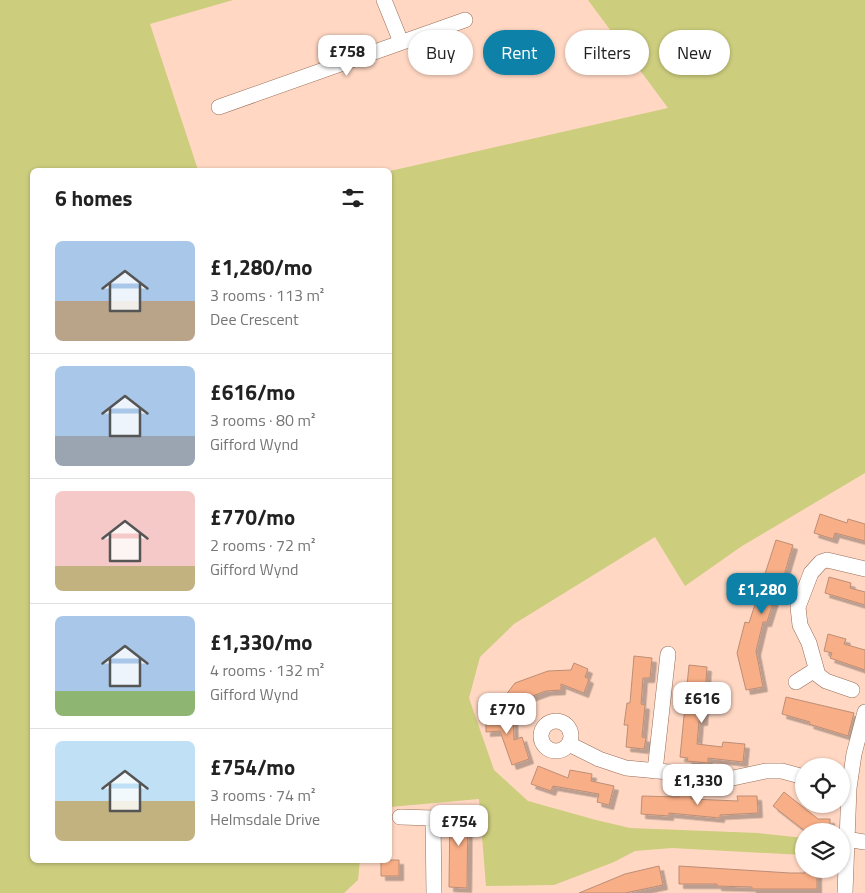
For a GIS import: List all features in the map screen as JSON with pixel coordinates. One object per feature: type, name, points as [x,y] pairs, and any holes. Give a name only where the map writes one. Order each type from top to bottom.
[{"type":"street","points":[[384,0],[401,42]]},
{"type":"street","points":[[219,106],[465,20]]},
{"type":"street","points":[[852,690],[826,681],[815,670],[809,643],[798,617],[799,599],[816,567],[827,560],[865,569]]},
{"type":"street","points":[[655,771],[668,654]]},
{"type":"street","points":[[796,682],[815,670]]},
{"type":"street","points":[[850,769],[865,712]]},
{"type":"street","points":[[569,744],[599,759],[626,768],[733,778],[766,771],[782,771],[795,775]]},
{"type":"street","points":[[400,817],[433,818],[434,893]]},
{"type":"street","points":[[850,840],[865,842]]},
{"type":"street","points":[[844,893],[845,878]]},
{"type":"green space","points":[[0,0],[233,0],[150,24],[197,168],[30,168],[30,863],[360,863],[358,880],[344,893],[0,893]]},
{"type":"green space","points":[[588,0],[865,0],[865,473],[742,546],[685,586],[655,537],[514,624],[480,657],[469,698],[494,770],[528,801],[630,828],[758,833],[795,837],[795,855],[672,848],[635,851],[614,862],[554,885],[486,886],[479,799],[392,807],[392,171],[668,108],[644,75],[649,75],[649,30],[610,30]]},
{"type":"building","points":[[820,514],[847,523],[848,519],[865,524],[865,541],[835,533],[833,539],[814,533]]},
{"type":"building","points":[[776,540],[793,545],[767,622],[763,622],[756,651],[763,687],[746,690],[737,653],[745,622],[749,623]]},
{"type":"building","points":[[829,577],[851,583],[850,588],[865,592],[865,605],[825,593]]},
{"type":"building","points":[[828,634],[846,639],[844,644],[865,650],[865,670],[830,658],[832,653],[824,651]]},
{"type":"building","points":[[634,656],[652,658],[650,678],[643,678],[641,704],[645,705],[642,737],[646,738],[644,749],[626,747],[628,725],[624,725],[627,703],[630,703]]},
{"type":"building","points":[[574,663],[588,669],[585,677],[589,679],[584,693],[561,684],[561,690],[546,691],[524,699],[516,710],[502,700],[515,683],[548,671],[571,670]]},
{"type":"building","points":[[689,665],[707,667],[703,721],[699,721],[697,744],[722,747],[723,742],[745,744],[743,762],[708,758],[708,763],[687,761],[688,758],[680,757]]},
{"type":"building","points":[[786,697],[854,713],[848,736],[782,714]]},
{"type":"building","points":[[513,712],[514,740],[522,737],[529,759],[512,765],[500,731],[486,732],[486,713]]},
{"type":"building","points":[[538,766],[568,778],[570,770],[592,774],[591,781],[614,786],[609,805],[597,802],[599,794],[553,786],[551,791],[531,784]]},
{"type":"building","points":[[784,792],[795,801],[795,813],[810,813],[818,819],[830,819],[830,823],[795,823],[773,806]]},
{"type":"building","points":[[679,793],[691,794],[691,799],[738,801],[737,796],[757,796],[758,813],[720,815],[720,818],[669,813],[669,816],[641,814],[642,796],[679,797]]},
{"type":"building","points":[[468,806],[467,888],[449,887],[450,807]]},
{"type":"building","points":[[392,860],[399,860],[399,876],[381,876],[381,863],[392,863]]},
{"type":"building","points":[[659,866],[663,885],[625,893],[579,893],[625,874]]},
{"type":"building","points":[[679,866],[795,873],[795,878],[817,878],[817,889],[752,889],[752,887],[717,886],[717,884],[679,884]]}]
